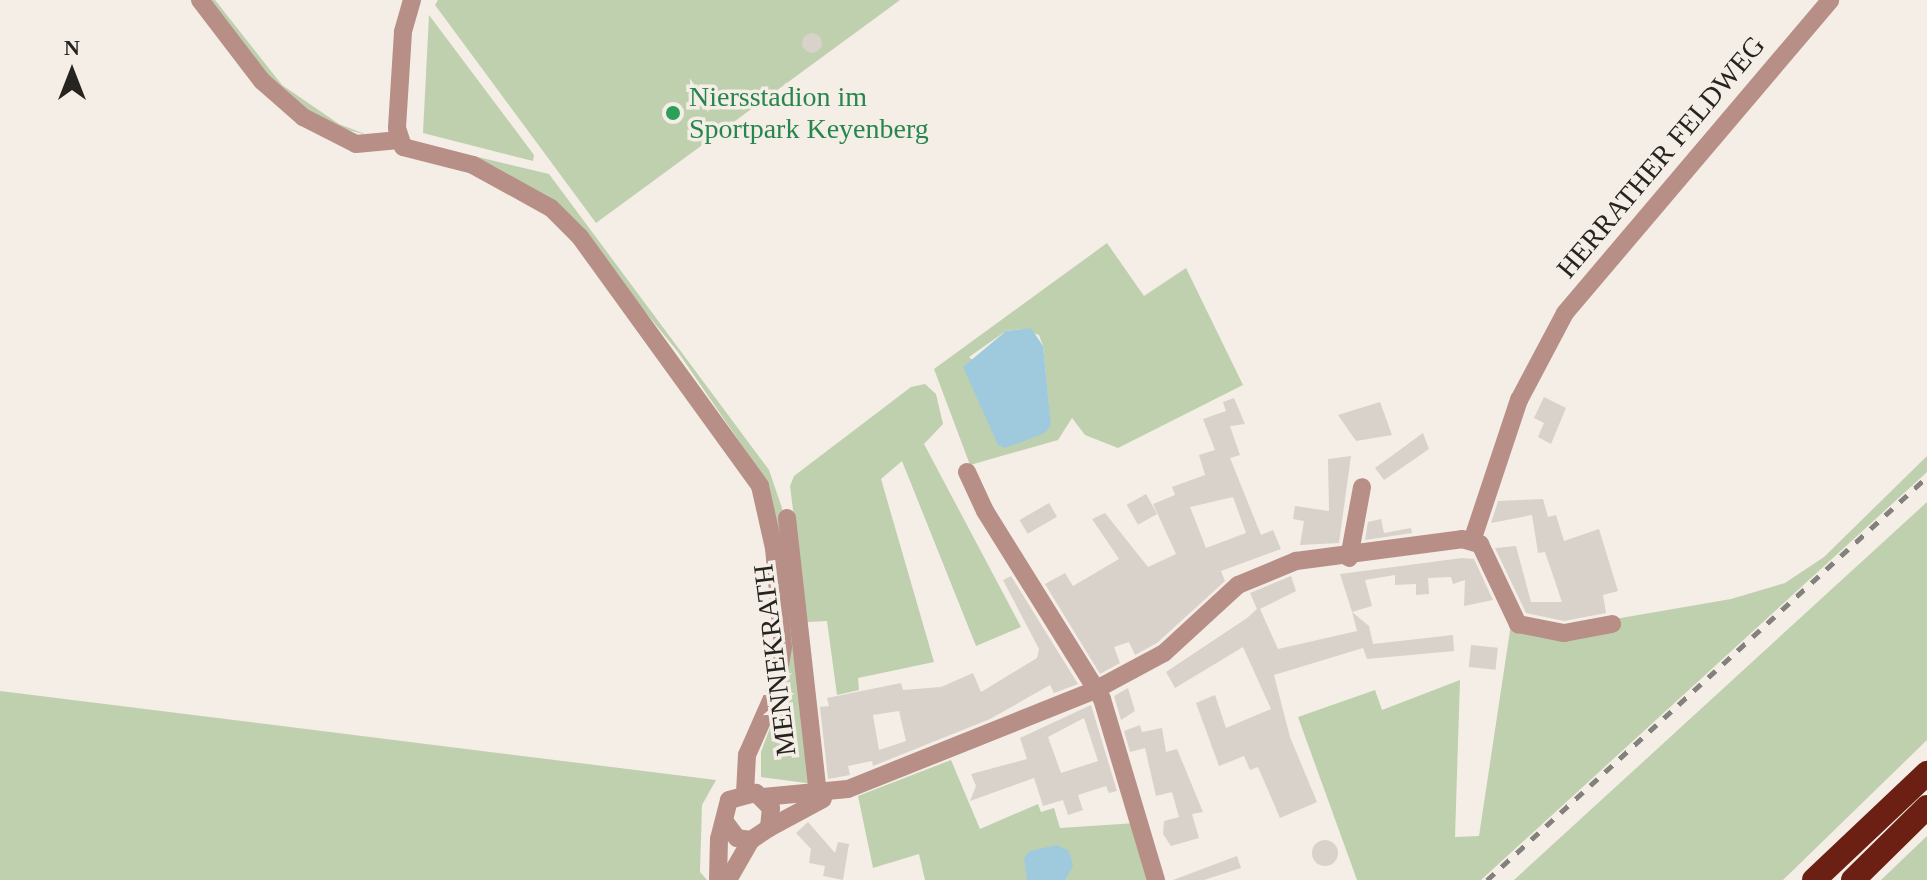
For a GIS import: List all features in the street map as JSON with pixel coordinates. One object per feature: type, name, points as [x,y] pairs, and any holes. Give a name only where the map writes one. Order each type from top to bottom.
[{"type":"highway","points":[[1814,880],[1927,773]]},
{"type":"highway","points":[[1853,880],[1927,807]]},
{"type":"street","points":[[200,0],[262,81],[303,117],[356,144],[399,140]]},
{"type":"street","points":[[412,0],[403,32],[399,140],[408,152],[495,174],[551,208],[580,237],[760,486],[774,548],[783,647],[776,689],[747,755],[754,794],[772,815],[769,828],[751,840],[728,880]]},
{"type":"street","name":"HERRATHER FELDWEG","points":[[1472,541],[1519,400],[1565,313],[1830,0]]},
{"type":"street","points":[[967,472],[1095,690],[1126,766],[1156,880]]},
{"type":"street","points":[[1349,558],[1362,487]]},
{"type":"street","name":"MENNEKRATH","points":[[787,518],[828,793]]},
{"type":"street","points":[[1472,541],[1480,544],[1518,624],[1564,633],[1612,624]]},
{"type":"street","name":"MENNEKRATH","points":[[769,828],[828,793],[1095,690],[1164,653],[1222,597],[1260,573],[1296,561],[1349,558],[1472,541]]},
{"type":"street","name":"MENNEKRATH","points":[[754,794],[828,793]]},
{"type":"street","points":[[718,880],[729,800],[754,794]]},
{"type":"street","points":[[724,821],[737,838],[751,840]]},
{"type":"green space","points":[[208,0],[215,0],[282,85],[339,124],[370,136],[320,122],[267,77]]},
{"type":"green space","name":"Niersstadion im Sportpark Keyenberg","points":[[438,0],[900,0],[596,223],[435,5]]},
{"type":"green space","points":[[429,15],[534,155],[533,161],[423,133]]},
{"type":"green space","points":[[420,143],[549,174],[769,470],[782,508],[814,784],[761,777],[761,752],[783,693],[766,486],[750,457],[678,352],[558,205],[500,171]]},
{"type":"green space","points":[[1107,243],[1144,296],[1186,268],[1243,385],[1118,448],[1085,435],[1072,418],[1058,440],[970,465],[934,369]],"holes":[[[1022,329],[1039,335],[1043,346],[1050,419],[969,357],[1006,331]]]},
{"type":"green space","points":[[925,384],[936,394],[943,424],[924,444],[1021,627],[976,646],[902,461],[881,479],[934,662],[858,678],[859,690],[837,695],[827,621],[807,622],[790,486],[794,476],[911,387]]},
{"type":"green space","points":[[1927,456],[1927,472],[1481,880],[1357,880],[1298,717],[1375,690],[1382,710],[1460,680],[1455,837],[1479,836],[1511,624],[1528,634],[1731,599],[1785,583],[1824,557]]},
{"type":"green space","points":[[1927,502],[1927,740],[1783,880],[1514,880]]},
{"type":"green space","points":[[0,691],[716,780],[702,805],[700,872],[707,880],[0,880]]},
{"type":"green space","points":[[951,760],[980,829],[1038,804],[1041,812],[1054,808],[1060,828],[1136,823],[1148,880],[925,880],[919,854],[873,868],[858,796]]},
{"type":"green space","points":[[1927,836],[1927,880],[1881,880]]},
{"type":"water","points":[[1031,328],[1043,346],[1051,425],[1045,433],[1005,448],[998,445],[963,367],[1006,331]]},
{"type":"water","points":[[1057,845],[1069,851],[1073,866],[1065,880],[1027,880],[1024,858],[1030,851]]},
{"type":"building","points":[[808,33],[816,33],[822,43],[816,53],[808,53],[802,47],[802,39]]},
{"type":"building","points":[[1544,397],[1566,408],[1551,444],[1538,437],[1544,423],[1534,418]]},
{"type":"building","points":[[1234,398],[1245,424],[1230,426],[1240,455],[1230,458],[1261,535],[1273,530],[1281,549],[1221,571],[1225,581],[1157,643],[1135,655],[1129,642],[1114,647],[1120,663],[1100,674],[1045,584],[1065,573],[1073,586],[1119,559],[1092,519],[1105,513],[1148,567],[1176,554],[1153,504],[1175,495],[1172,487],[1205,475],[1199,455],[1215,450],[1203,419],[1226,411],[1223,402]],"holes":[[[1233,497],[1246,533],[1206,548],[1190,507]]]},
{"type":"building","points":[[1380,402],[1392,435],[1356,441],[1338,415]]},
{"type":"building","points":[[1423,433],[1429,449],[1384,480],[1375,468]]},
{"type":"building","points":[[1351,456],[1339,543],[1300,545],[1304,521],[1293,519],[1295,506],[1329,511],[1328,459]]},
{"type":"building","points":[[1146,494],[1157,514],[1138,525],[1127,505]]},
{"type":"building","points":[[1543,499],[1548,517],[1556,515],[1564,541],[1599,529],[1618,591],[1603,595],[1606,613],[1564,621],[1526,613],[1495,548],[1516,546],[1531,602],[1562,602],[1545,552],[1538,553],[1532,515],[1491,523],[1498,501]]},
{"type":"building","points":[[1049,503],[1057,517],[1028,534],[1020,520]]},
{"type":"building","points":[[1381,519],[1384,533],[1411,528],[1412,533],[1365,540],[1368,522]]},
{"type":"building","points":[[1474,559],[1493,600],[1464,606],[1465,580],[1453,584],[1451,577],[1428,578],[1429,594],[1416,595],[1416,584],[1395,585],[1395,575],[1365,580],[1372,606],[1352,612],[1340,574]]},
{"type":"building","points":[[1011,576],[1078,684],[1054,693],[1050,685],[990,719],[873,766],[872,761],[848,766],[850,775],[828,779],[820,707],[829,706],[827,698],[901,683],[903,690],[941,687],[973,673],[981,692],[1037,658],[1039,649],[1003,580]],"holes":[[[899,711],[906,741],[879,750],[873,715]]]},
{"type":"building","points":[[1291,576],[1296,591],[1260,609],[1278,649],[1357,631],[1352,612],[1369,626],[1373,644],[1453,635],[1454,651],[1367,659],[1363,648],[1274,675],[1290,737],[1317,802],[1280,818],[1258,767],[1250,770],[1244,756],[1219,766],[1196,703],[1215,695],[1226,728],[1271,709],[1243,647],[1175,688],[1166,672],[1257,609],[1250,593]]},
{"type":"building","points":[[1471,645],[1498,648],[1496,670],[1469,667]]},
{"type":"building","points":[[1128,688],[1135,711],[1121,720],[1114,696]]},
{"type":"building","points":[[1091,705],[1117,791],[1109,793],[1106,786],[1078,795],[1083,810],[1068,815],[1063,800],[1043,806],[1034,778],[970,801],[976,786],[971,774],[1027,759],[1020,738]],"holes":[[[1084,718],[1098,761],[1061,773],[1048,737]]]},
{"type":"building","points":[[1140,725],[1142,732],[1162,728],[1166,752],[1177,749],[1203,812],[1192,814],[1199,838],[1171,846],[1163,834],[1164,821],[1179,817],[1172,792],[1156,796],[1145,748],[1130,752],[1124,731]]},
{"type":"building","points":[[808,822],[835,853],[838,842],[849,844],[843,880],[823,876],[825,866],[809,863],[811,849],[796,833]]},
{"type":"building","points":[[1325,840],[1334,844],[1338,853],[1334,862],[1325,866],[1316,862],[1312,853],[1316,844]]},
{"type":"building","points":[[1237,856],[1241,868],[1204,880],[1173,880]]},
{"type":"railway","points":[[1487,880],[1927,477]]},
{"type":"place","name":"Niersstadion im Sportpark Keyenberg","points":[[673,113]]}]
